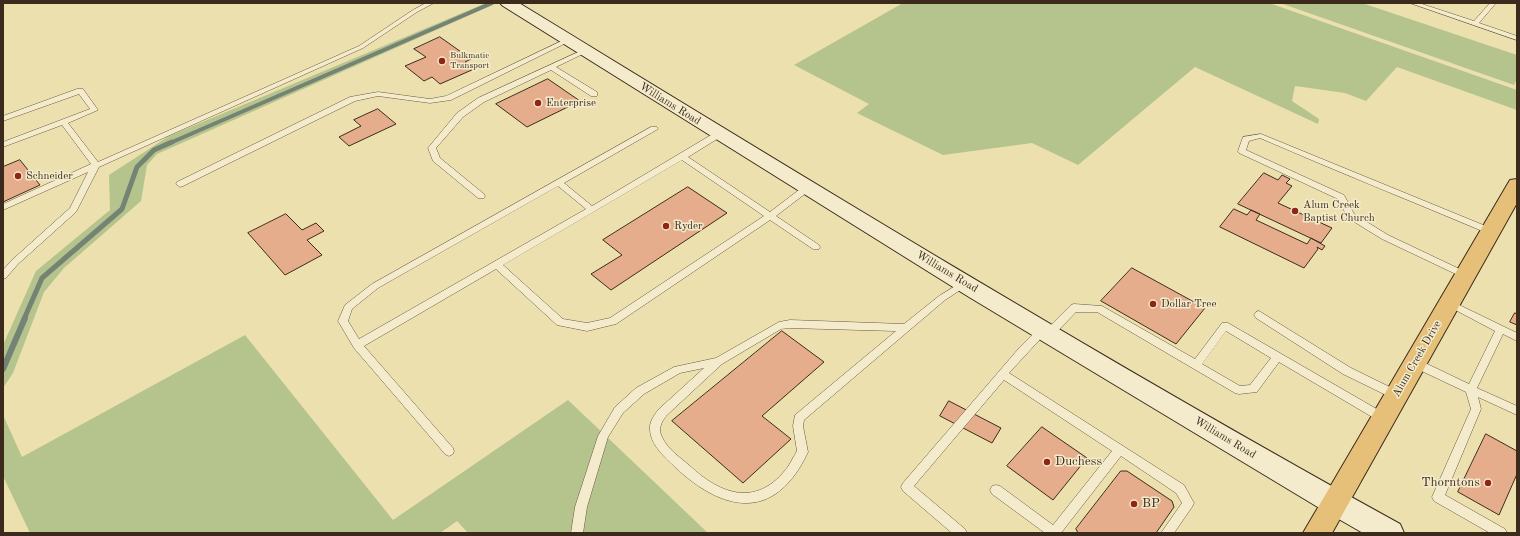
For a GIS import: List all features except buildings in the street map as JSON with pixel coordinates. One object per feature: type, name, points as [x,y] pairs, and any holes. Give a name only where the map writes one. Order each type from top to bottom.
[{"type":"main road","name":"Williams Road","points":[[508,3],[807,188],[1046,332],[1334,502],[1390,533]]},
{"type":"main road","name":"Alum Creek Drive","points":[[1317,533],[1517,185]]},
{"type":"lane","points":[[3,207],[361,47],[415,11],[430,3]]},
{"type":"lane","points":[[1413,3],[1517,38]]},
{"type":"lane","points":[[1475,24],[1493,3]]},
{"type":"lane","points":[[180,184],[353,99],[378,94],[430,101],[448,98],[568,40]]},
{"type":"lane","points":[[481,196],[436,159],[432,148],[460,115],[481,100],[585,51]]},
{"type":"lane","points":[[551,67],[594,94]]},
{"type":"lane","points":[[3,119],[80,91],[94,110],[3,145]]},
{"type":"lane","points":[[64,122],[96,165]]},
{"type":"lane","points":[[449,451],[357,345],[343,321],[348,307],[375,286],[654,129]]},
{"type":"lane","points":[[357,345],[498,265],[683,157],[719,134]]},
{"type":"lane","points":[[1465,275],[1385,237],[1351,216],[1342,197],[1242,151],[1246,139],[1261,136],[1371,184],[1402,194],[1490,231]]},
{"type":"lane","points":[[683,157],[816,247]]},
{"type":"lane","points":[[3,276],[15,262],[73,210],[96,165]]},
{"type":"lane","points":[[559,183],[592,210]]},
{"type":"lane","points":[[498,265],[560,322],[588,327],[613,321],[750,232],[807,188]]},
{"type":"lane","points":[[906,328],[779,326],[718,361],[663,412],[655,422],[654,432],[659,444],[686,470],[716,492],[732,498],[753,498],[769,493],[786,478],[803,452],[798,426],[799,418],[942,298],[965,283]]},
{"type":"lane","points":[[1449,303],[1517,337]]},
{"type":"lane","points":[[961,533],[907,487],[1003,374],[1046,332],[1074,308],[1098,309],[1240,390],[1253,389],[1277,357]]},
{"type":"lane","points":[[1259,316],[1347,371],[1396,395]]},
{"type":"lane","points":[[1196,365],[1225,326],[1383,418]]},
{"type":"lane","points":[[1501,533],[1438,496],[1476,408],[1471,390],[1502,329]]},
{"type":"lane","points":[[577,533],[581,507],[603,436],[619,410],[640,391],[678,370],[718,361]]},
{"type":"lane","points":[[1414,363],[1517,411]]},
{"type":"lane","points":[[1003,374],[1180,489],[1188,503],[1167,533]]},
{"type":"lane","points":[[996,490],[1054,533],[1120,450]]},
{"type":"green space","points":[[486,3],[497,3],[157,154],[147,165],[141,201],[64,268],[44,292],[13,373],[3,388],[3,345],[36,271],[110,210],[109,175],[169,136]]},
{"type":"green space","points":[[903,3],[1269,3],[1517,90],[1517,110],[1397,67],[1366,101],[1345,93],[1295,86],[1292,101],[1319,119],[1318,124],[1195,67],[1078,165],[1032,143],[943,155],[857,113],[869,104],[794,65]]},
{"type":"green space","points":[[1280,3],[1362,3],[1517,55],[1517,79],[1514,85]]},
{"type":"green space","points":[[245,335],[393,520],[568,400],[708,533],[468,533],[457,521],[440,533],[30,533],[3,476],[3,415],[22,457]]},
{"type":"waterway","points":[[170,143],[492,3]]},
{"type":"waterway","points":[[24,319],[42,278],[122,209],[137,167],[154,150],[172,142]]},
{"type":"waterway","points":[[3,369],[25,318]]},
{"type":"place","name":"Bulkmatic Transport","points":[[442,61]]},
{"type":"place","name":"Enterprise","points":[[538,103]]},
{"type":"place","name":"Schneider","points":[[18,176]]},
{"type":"place","name":"Alum Creek Baptist Church","points":[[1295,211]]},
{"type":"place","name":"Ryder","points":[[666,226]]},
{"type":"place","name":"Dollar Tree","points":[[1153,304]]},
{"type":"place","name":"Duchess","points":[[1047,462]]},
{"type":"place","name":"Thorntons","points":[[1488,483]]},
{"type":"place","name":"BP","points":[[1134,504]]}]
